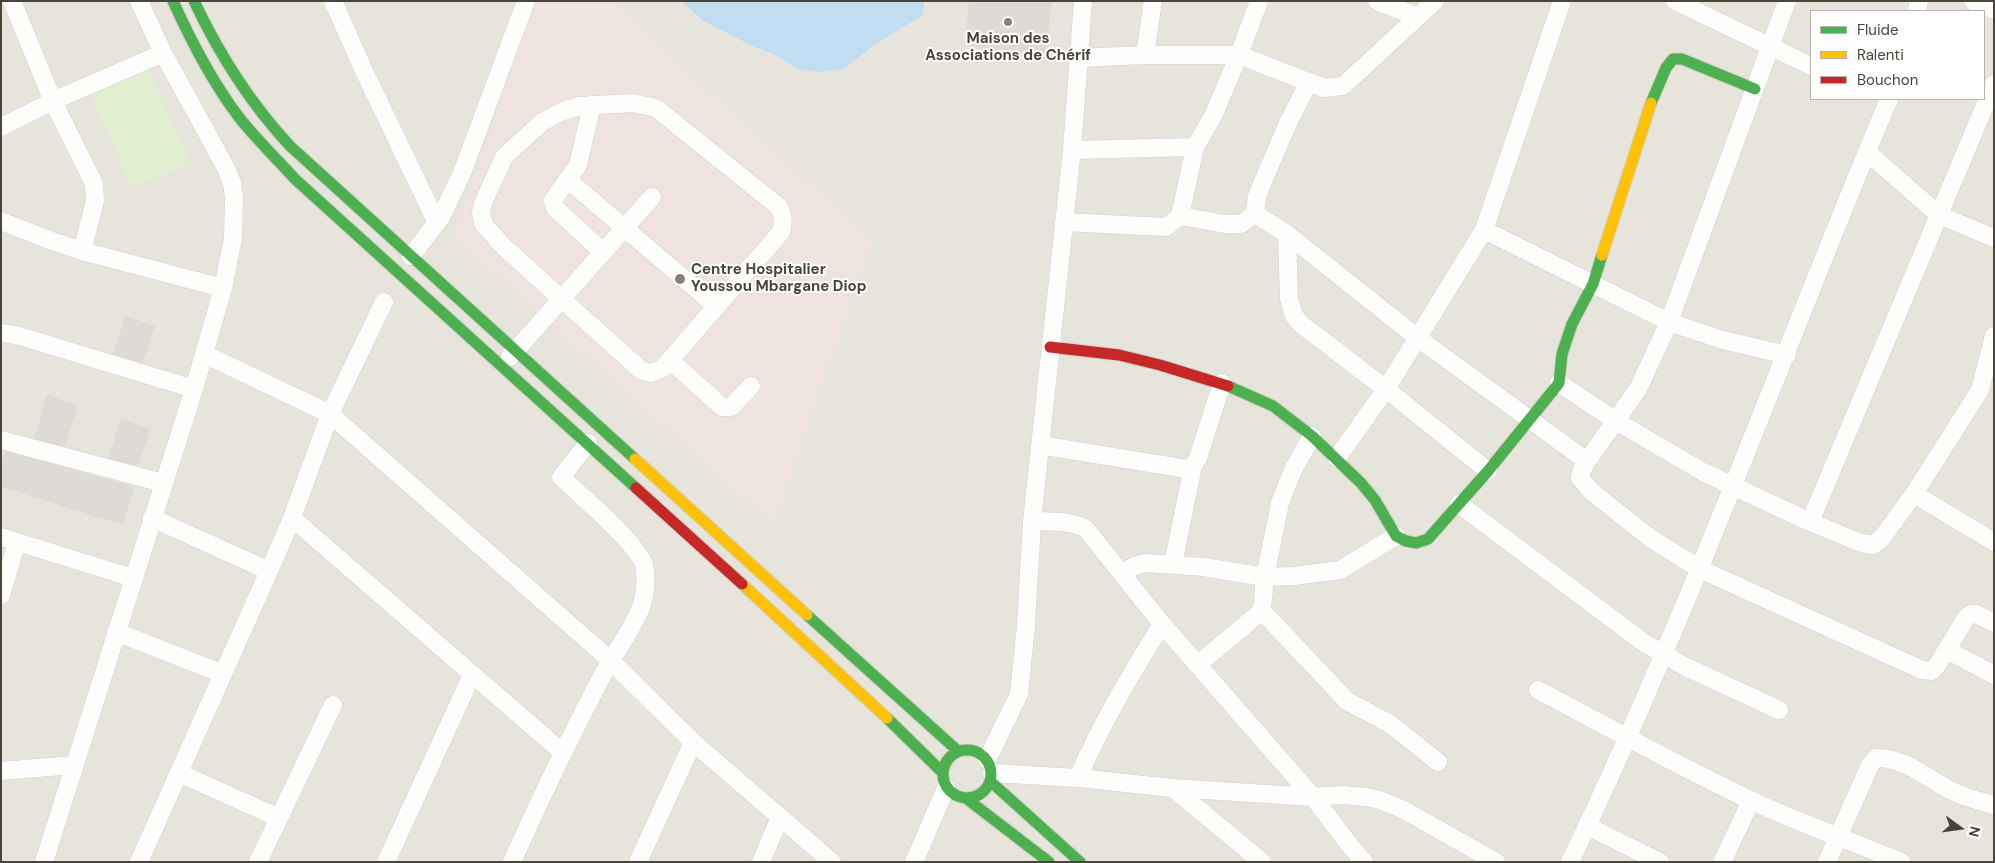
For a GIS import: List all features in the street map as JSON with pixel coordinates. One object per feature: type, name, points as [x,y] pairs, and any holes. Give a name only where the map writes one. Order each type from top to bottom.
[{"type":"main road","points":[[174,1],[188,34],[213,81],[238,116],[260,142],[326,209],[588,443],[852,684],[944,780],[952,794],[967,799],[1038,858]]},
{"type":"main road","points":[[194,1],[226,62],[258,110],[282,138],[348,200],[958,751]]},
{"type":"main road","points":[[1050,347],[1119,355],[1222,383],[1273,406],[1312,436],[1361,483],[1375,500],[1396,536],[1416,543],[1428,539],[1488,471],[1559,383],[1562,354],[1572,324],[1594,284],[1650,104],[1670,64],[1674,59],[1682,59],[1755,90]]},
{"type":"main road","points":[[944,780],[947,759],[958,751],[974,751],[981,754],[990,771],[1080,862]]},
{"type":"main road","points":[[967,799],[977,797],[986,790],[990,771]]},
{"type":"street","points":[[12,1],[53,101],[89,172],[95,191],[95,202],[82,251]]},
{"type":"street","points":[[44,862],[73,765],[194,390],[223,288],[233,238],[234,198],[232,183],[226,168],[162,54],[139,1]]},
{"type":"street","points":[[333,1],[364,71],[437,223]]},
{"type":"street","points":[[411,256],[437,223],[466,164],[526,1]]},
{"type":"street","points":[[1083,1],[1072,150],[1032,521],[1020,694],[990,771],[1173,788],[1342,796],[1380,800],[1404,810],[1496,862]]},
{"type":"street","points":[[1145,55],[1152,1]]},
{"type":"street","points":[[1064,222],[1166,227],[1180,216],[1195,147],[1213,116],[1240,55],[1259,1]]},
{"type":"street","points":[[1377,1],[1418,18]]},
{"type":"street","points":[[1079,58],[1145,55],[1240,55],[1324,88],[1343,86],[1435,1]]},
{"type":"street","points":[[1337,458],[1419,339],[1484,230],[1562,1]]},
{"type":"street","points":[[1675,1],[1704,8],[1770,47],[1810,66]]},
{"type":"street","points":[[1787,1],[1669,322],[1638,388],[1587,462],[1580,478],[1592,492],[1650,538],[1700,569],[1922,670],[1932,671],[1966,618],[1971,614],[1976,614],[1994,622]]},
{"type":"street","points":[[1973,1],[1994,10]]},
{"type":"street","points":[[1,127],[53,101],[162,54]]},
{"type":"street","points":[[1180,216],[1225,224],[1241,224],[1255,214],[1257,196],[1270,164],[1309,82]]},
{"type":"street","points":[[1810,522],[1994,84]]},
{"type":"street","points":[[1570,862],[1628,738],[1700,569],[1889,100]]},
{"type":"street","points":[[632,104],[656,108],[779,207],[784,224],[781,232],[663,368],[651,373],[642,371],[562,298],[505,248],[484,225],[481,213],[483,203],[504,157],[542,122],[563,111],[592,105],[632,104]]},
{"type":"street","points":[[592,105],[578,165],[553,200],[555,208],[603,252]]},
{"type":"street","points":[[1072,150],[1195,147]]},
{"type":"street","points":[[1867,152],[1939,216],[1994,238]]},
{"type":"street","points":[[568,180],[716,306]]},
{"type":"street","points":[[502,366],[652,197]]},
{"type":"street","points":[[1255,214],[1287,234],[1419,339],[1587,462]]},
{"type":"street","points":[[1,221],[82,251],[223,288]]},
{"type":"street","points":[[1484,230],[1669,322],[1723,340],[1787,355]]},
{"type":"street","points":[[1287,234],[1289,299],[1294,316],[1302,326],[1386,389],[1488,471]]},
{"type":"street","points":[[139,862],[292,518],[330,414],[384,302]]},
{"type":"street","points":[[1,333],[194,390]]},
{"type":"street","points":[[1559,383],[1616,421],[1703,472],[1810,522],[1861,543],[1873,545],[1881,539],[1914,494],[1980,390],[1994,336]]},
{"type":"street","points":[[204,354],[330,414],[610,660],[693,742],[832,862]]},
{"type":"street","points":[[670,360],[722,407],[731,407],[751,386]]},
{"type":"street","points":[[1173,564],[1192,466],[1198,458],[1222,383]]},
{"type":"street","points":[[1197,665],[1262,611],[1266,577],[1280,503],[1293,470],[1312,436]]},
{"type":"street","points":[[1,440],[163,483]]},
{"type":"street","points":[[512,862],[562,752],[610,660],[639,614],[643,600],[644,565],[639,554],[607,520],[561,477],[588,443]]},
{"type":"street","points":[[1040,446],[1184,469],[1192,466]]},
{"type":"street","points":[[1914,494],[1994,542]]},
{"type":"street","points":[[1459,504],[1663,655],[1718,683],[1779,710]]},
{"type":"street","points":[[152,518],[269,571]]},
{"type":"street","points":[[292,518],[562,752]]},
{"type":"street","points":[[1032,521],[1079,525],[1092,534],[1162,624],[1313,796],[1364,862]]},
{"type":"street","points":[[1123,574],[1140,564],[1173,564],[1204,567],[1266,577],[1294,576],[1340,570],[1396,536]]},
{"type":"street","points":[[1,595],[9,540],[133,578]]},
{"type":"street","points":[[1262,611],[1334,690],[1347,701],[1390,724],[1438,762]]},
{"type":"street","points":[[1078,778],[1101,728],[1162,624]]},
{"type":"street","points":[[116,632],[223,674]]},
{"type":"street","points":[[1947,650],[1994,675]]},
{"type":"street","points":[[386,862],[472,675]]},
{"type":"street","points":[[1538,690],[1751,801],[1901,862]]},
{"type":"street","points":[[258,862],[333,705]]},
{"type":"street","points":[[638,862],[693,742]]},
{"type":"street","points":[[1827,862],[1870,765],[1876,758],[1886,758],[1901,763],[1951,790],[1994,806]]},
{"type":"street","points":[[1,772],[73,765]]},
{"type":"street","points":[[179,773],[279,818]]},
{"type":"street","points":[[914,862],[944,780]]},
{"type":"street","points":[[1173,788],[1262,862]]},
{"type":"street","points":[[1722,862],[1751,801]]},
{"type":"street","points":[[761,862],[780,817]]},
{"type":"street","points":[[1587,826],[1660,862]]},
{"type":"shaded area","points":[[1,1],[1994,1],[1994,862],[1,862]]},
{"type":"shaded area","name":"Centre Hospitalier Youssou Mbargane Diop","points":[[535,1],[610,1],[872,241],[773,524],[454,236]]},
{"type":"green space","points":[[149,70],[190,163],[132,188],[91,95]]},
{"type":"water","points":[[682,1],[924,1],[923,15],[876,44],[843,69],[819,72],[798,69],[774,54],[752,46],[702,20]]},
{"type":"building","name":"Maison des Associations de Chérif","points":[[970,1],[1051,1],[1045,59],[966,44]]},
{"type":"building","points":[[126,317],[154,326],[142,362],[114,354]]},
{"type":"building","points":[[48,396],[77,406],[64,446],[35,438]]},
{"type":"building","points":[[122,420],[150,429],[138,465],[109,458]]},
{"type":"building","points":[[6,452],[134,487],[122,524],[1,486],[1,468]]},
{"type":"traffic: fast","points":[[173,1],[202,60],[228,102],[251,132],[295,179],[636,488]]},
{"type":"traffic: fast","points":[[194,1],[236,77],[275,130],[290,146],[635,459]]},
{"type":"traffic: fast","points":[[1651,103],[1666,68],[1673,59],[1682,59],[1755,89]]},
{"type":"traffic: fast","points":[[1228,386],[1273,406],[1312,436],[1361,483],[1375,500],[1396,536],[1416,543],[1428,539],[1488,471],[1559,383],[1562,354],[1572,324],[1593,284],[1602,255]]},
{"type":"traffic: fast","points":[[807,615],[958,751]]},
{"type":"traffic: fast","points":[[887,718],[942,772]]},
{"type":"traffic: fast","points":[[962,750],[972,750],[981,754],[987,760],[990,765],[991,774],[990,783],[981,794],[972,798],[962,798],[953,794],[947,788],[943,779],[943,769],[947,760],[953,754],[962,750]]},
{"type":"traffic: fast","points":[[990,781],[1080,862]]},
{"type":"traffic: fast","points":[[967,799],[1049,862]]},
{"type":"traffic: slow","points":[[1602,255],[1651,103]]},
{"type":"traffic: slow","points":[[635,459],[807,615]]},
{"type":"traffic: slow","points":[[742,584],[887,718]]},
{"type":"traffic: jam","points":[[1050,347],[1119,355],[1160,365],[1228,386]]},
{"type":"traffic: jam","points":[[636,488],[742,584]]},
{"type":"place","name":"Maison des Associations de Chérif","points":[[1008,22]]},
{"type":"place","name":"Centre Hospitalier Youssou Mbargane Diop","points":[[680,279]]}]
